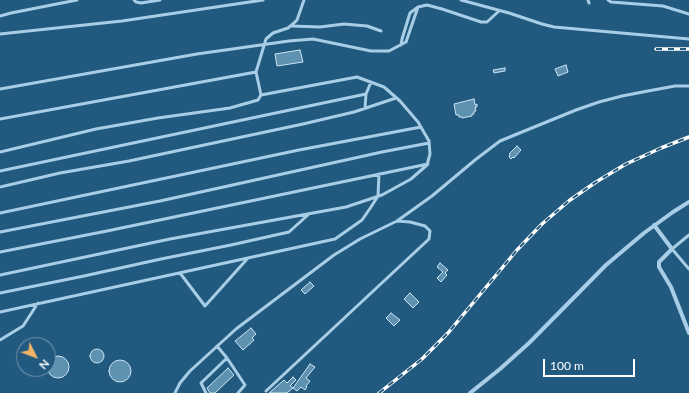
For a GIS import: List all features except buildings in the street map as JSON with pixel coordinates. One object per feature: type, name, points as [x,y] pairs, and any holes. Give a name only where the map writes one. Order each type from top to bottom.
[{"type":"street","points":[[470,393],[529,344],[606,265],[654,225],[689,202]]},
{"type":"street","points":[[654,225],[672,249],[659,262],[658,267],[671,287],[689,333]]},
{"type":"lane","points":[[0,16],[77,0]]},
{"type":"lane","points":[[134,0],[141,3],[160,0]]},
{"type":"lane","points":[[0,34],[122,21],[263,0]]},
{"type":"lane","points":[[292,26],[297,20],[304,0]]},
{"type":"lane","points":[[461,0],[554,27],[689,40]]},
{"type":"lane","points":[[608,0],[612,2],[663,6],[689,14]]},
{"type":"lane","points":[[401,45],[410,13],[418,7],[427,5],[481,22],[487,22],[499,11]]},
{"type":"lane","points":[[0,89],[197,54],[289,40],[313,39],[371,51],[389,52],[406,42],[418,7]]},
{"type":"lane","points":[[0,152],[96,129],[158,118],[230,108],[258,100],[261,95],[256,72],[266,39],[269,36],[292,26],[320,27],[344,24],[367,26],[381,31]]},
{"type":"lane","points":[[0,119],[256,72]]},
{"type":"lane","points":[[0,275],[170,239],[346,207],[378,196],[411,179],[428,164],[430,154],[429,143],[421,127],[396,98],[384,87],[357,77],[261,95]]},
{"type":"lane","points":[[365,108],[366,94],[371,82]]},
{"type":"lane","points":[[175,393],[180,383],[190,371],[236,329],[334,255],[360,239],[397,221],[432,196],[500,141],[599,102],[675,86],[689,86]]},
{"type":"lane","points":[[0,171],[366,94]]},
{"type":"lane","points":[[0,187],[60,173],[303,124],[365,108],[396,98]]},
{"type":"lane","points":[[0,214],[299,150],[421,127]]},
{"type":"lane","points":[[0,232],[160,201],[366,155],[429,143]]},
{"type":"lane","points":[[0,252],[115,230],[428,164]]},
{"type":"lane","points":[[0,312],[335,239],[362,220],[378,196],[379,174]]},
{"type":"lane","points":[[0,293],[289,232],[310,214]]},
{"type":"lane","points":[[266,391],[429,239],[430,231],[425,226],[410,222],[397,221]]},
{"type":"lane","points":[[689,235],[672,249],[689,269]]},
{"type":"lane","points":[[180,273],[205,306],[248,258]]},
{"type":"lane","points":[[0,340],[23,326],[38,303]]},
{"type":"lane","points":[[217,346],[245,385],[238,393]]},
{"type":"lane","points":[[206,393],[201,383],[227,358]]},
{"type":"railway","points":[[656,49],[689,49]]},
{"type":"railway","points":[[379,393],[422,359],[448,333],[517,250],[542,224],[570,200],[626,164],[689,137]]}]
